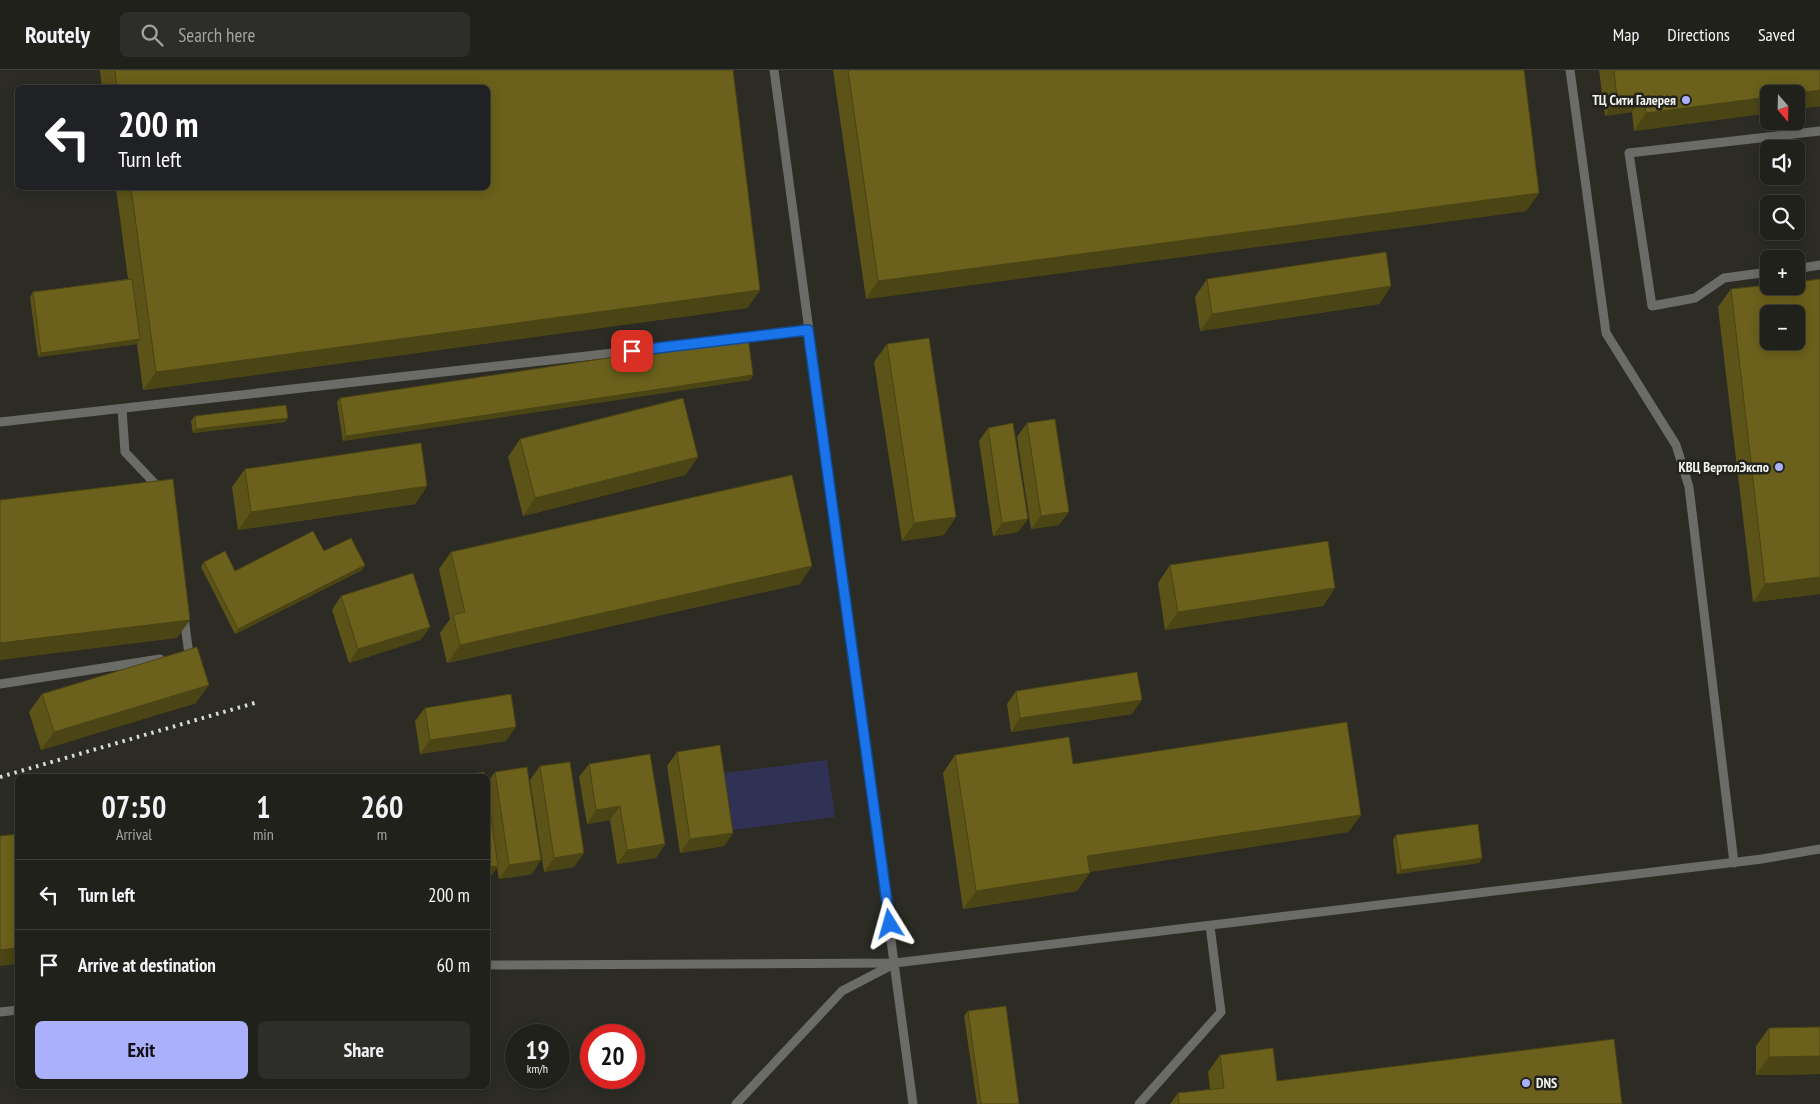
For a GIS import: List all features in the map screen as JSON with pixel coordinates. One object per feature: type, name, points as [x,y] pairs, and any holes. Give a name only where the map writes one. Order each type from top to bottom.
[{"type":"lane","points":[[774,70],[913,1104]]},
{"type":"lane","points":[[1570,70],[1606,333],[1676,445],[1689,488],[1734,862]]},
{"type":"lane","points":[[1760,273],[1724,278],[1695,298],[1652,306],[1629,153],[1820,130]]},
{"type":"lane","points":[[1805,268],[1820,265]]},
{"type":"lane","points":[[0,422],[808,330]]},
{"type":"lane","points":[[122,409],[125,452],[162,492]]},
{"type":"lane","points":[[0,684],[189,655],[182,606]]},
{"type":"lane","points":[[490,965],[895,964],[1734,862],[1820,849]]},
{"type":"lane","points":[[1139,1104],[1221,1012],[1210,926]]},
{"type":"lane","points":[[736,1104],[842,991],[895,964]]},
{"type":"lane","points":[[0,1012],[15,1010]]},
{"type":"shaded area","points":[[827,760],[835,817],[731,830],[724,773]]},
{"type":"building","points":[[115,70],[733,70],[760,290],[156,372],[131,190],[490,190],[490,85],[117,85]]},
{"type":"building","points":[[848,70],[1524,70],[1539,193],[878,281]]},
{"type":"building","points":[[1614,70],[1820,70],[1820,90],[1805,92],[1805,85],[1760,85],[1760,98],[1646,113],[1644,95],[1617,98]]},
{"type":"building","points":[[1386,252],[1391,286],[1212,314],[1207,279]]},
{"type":"building","points":[[132,279],[140,339],[41,353],[33,292]]},
{"type":"building","name":"КВЦ ВертолЭкспо","points":[[1820,279],[1820,577],[1765,584],[1731,289],[1760,286],[1760,295],[1805,295],[1805,281]]},
{"type":"building","points":[[748,337],[753,375],[346,436],[340,398]]},
{"type":"building","points":[[929,338],[956,517],[914,523],[887,344]]},
{"type":"building","points":[[683,398],[698,457],[535,498],[520,439]]},
{"type":"building","points":[[286,405],[288,418],[196,429],[195,416]]},
{"type":"building","points":[[1055,419],[1069,512],[1041,516],[1027,423]]},
{"type":"building","points":[[1013,423],[1028,519],[1002,523],[988,428]]},
{"type":"building","points":[[421,443],[427,486],[251,512],[245,469]]},
{"type":"building","points":[[792,475],[812,566],[460,645],[453,615],[465,612],[451,552]]},
{"type":"building","points":[[173,479],[190,620],[0,643],[0,500]]},
{"type":"building","points":[[313,531],[324,551],[351,538],[365,565],[238,629],[204,562],[225,551],[235,571]]},
{"type":"building","points":[[1328,541],[1335,588],[1178,612],[1170,565]]},
{"type":"building","points":[[413,573],[430,627],[358,649],[341,596]]},
{"type":"building","points":[[197,647],[209,685],[54,732],[42,694]]},
{"type":"building","points":[[1137,672],[1142,700],[1020,718],[1016,691]]},
{"type":"building","points":[[511,694],[516,727],[430,740],[425,708]]},
{"type":"building","points":[[1347,722],[1361,815],[1087,856],[1090,873],[976,891],[955,755],[1069,737],[1073,764]]},
{"type":"building","points":[[720,745],[733,833],[690,839],[677,752]]},
{"type":"building","points":[[650,754],[665,844],[627,850],[620,806],[596,810],[589,764]]},
{"type":"building","points":[[570,762],[584,853],[554,858],[540,766]]},
{"type":"building","points":[[527,767],[541,860],[509,865],[495,772]]},
{"type":"building","points":[[490,811],[498,866],[490,867]]},
{"type":"building","points":[[1478,824],[1482,858],[1401,870],[1396,835]]},
{"type":"building","points":[[15,834],[15,948],[0,950],[0,836]]},
{"type":"building","points":[[1006,1006],[1019,1104],[981,1104],[968,1011]]},
{"type":"building","points":[[1820,1027],[1820,1056],[1769,1057],[1769,1028]]},
{"type":"building","points":[[1614,1039],[1622,1104],[1179,1104],[1178,1093],[1224,1088],[1220,1055],[1273,1048],[1277,1081]]},
{"type":"railway","points":[[0,777],[258,702]]},
{"type":"place","name":"ТЦ Сити Галерея","points":[[1686,100]]},
{"type":"place","name":"КВЦ ВертолЭкспо","points":[[1779,467]]},
{"type":"place","name":"DNS","points":[[1526,1083]]},
{"type":"route","points":[[632,351],[808,330],[890,924]]}]
